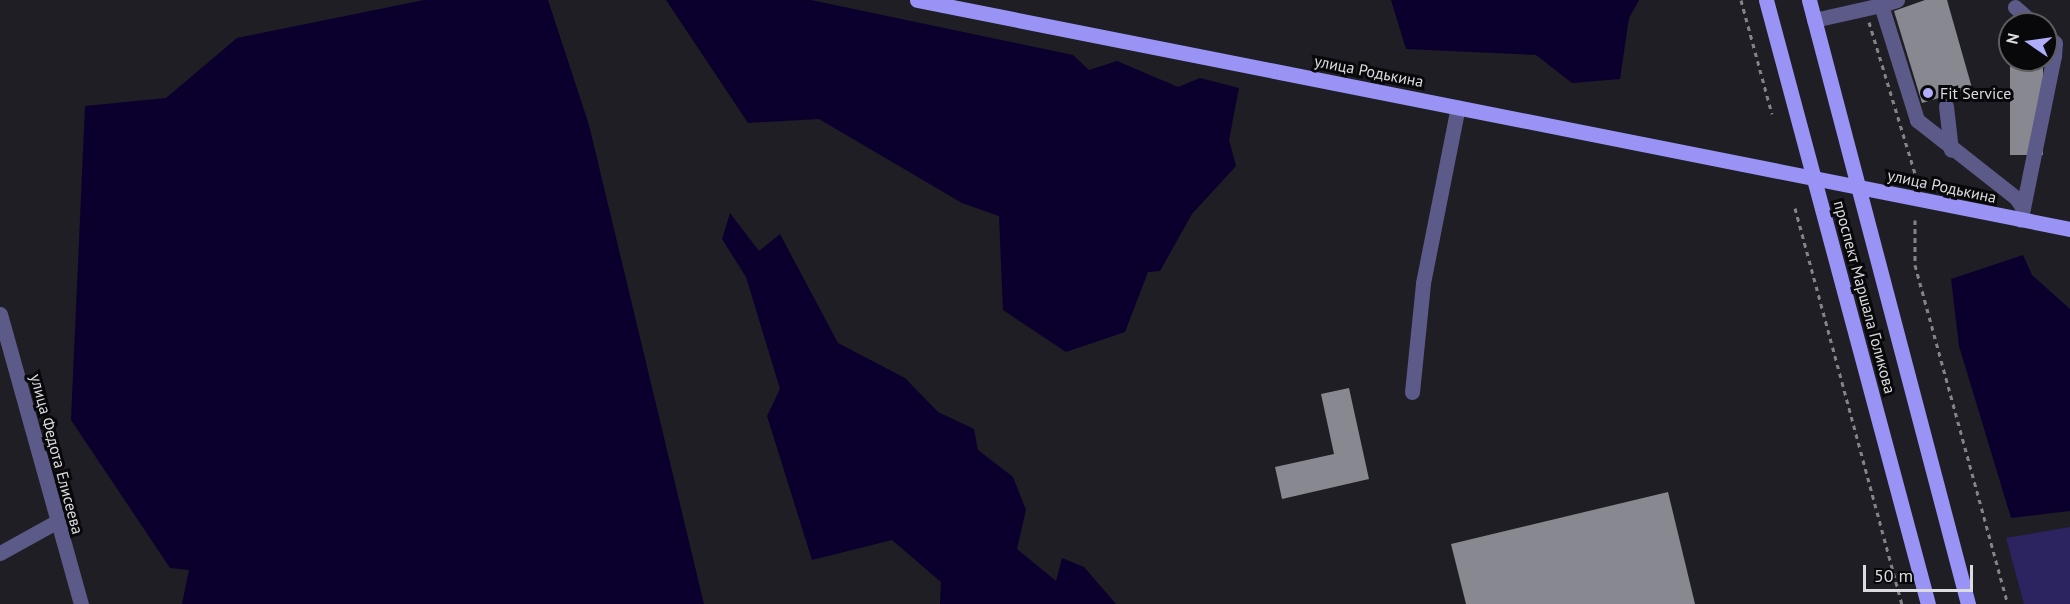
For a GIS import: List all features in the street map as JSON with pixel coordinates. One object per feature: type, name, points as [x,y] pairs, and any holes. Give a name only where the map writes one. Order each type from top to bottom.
[{"type":"main road","name":"улица Родькина","points":[[917,0],[1857,187],[2022,214],[2070,229]]},
{"type":"main road","name":"проспект Маршала Голикова","points":[[1766,0],[1928,604]]},
{"type":"main road","name":"проспект Маршала Голикова","points":[[1809,0],[1968,604]]},
{"type":"street","points":[[1814,20],[1865,10],[1898,0]]},
{"type":"street","points":[[1881,5],[1917,120],[2022,214]]},
{"type":"street","points":[[2015,7],[2021,12]]},
{"type":"street","points":[[2022,214],[2051,72]]},
{"type":"street","points":[[1946,106],[1951,150]]},
{"type":"street","points":[[1412,392],[1423,282],[1458,107]]},
{"type":"street","name":"улица Федота Елисеева","points":[[0,314],[56,522],[81,604]]},
{"type":"street","points":[[0,553],[56,522]]},
{"type":"path","points":[[1741,0],[1772,114]]},
{"type":"path","points":[[1865,10],[1916,177]]},
{"type":"path","points":[[1795,208],[1902,604]]},
{"type":"path","points":[[1915,220],[1916,266],[2008,604]]},
{"type":"shaded area","points":[[424,0],[548,0],[589,125],[704,604],[182,604],[189,570],[170,568],[71,420],[85,106],[166,98],[237,38]]},
{"type":"shaded area","points":[[666,0],[811,0],[1073,55],[1089,70],[1117,61],[1178,87],[1200,78],[1239,88],[1229,140],[1236,166],[1192,214],[1160,271],[1148,272],[1125,332],[1066,352],[1003,310],[999,216],[962,203],[819,119],[748,123]]},
{"type":"shaded area","points":[[1391,0],[1639,0],[1629,18],[1620,79],[1572,83],[1536,55],[1406,49]]},
{"type":"shaded area","points":[[730,213],[759,251],[780,234],[838,343],[905,378],[938,412],[974,429],[978,450],[1013,477],[1026,510],[1017,549],[1056,581],[1062,558],[1084,567],[1116,604],[940,604],[941,582],[892,540],[812,560],[767,416],[780,389],[746,277],[722,239]]},
{"type":"shaded area","points":[[2023,255],[2032,275],[2070,309],[2070,511],[2011,518],[1959,346],[1951,279]]},
{"type":"shaded area","points":[[2070,527],[2070,604],[2024,604],[2006,538]]},
{"type":"building","points":[[1925,0],[1947,0],[1972,88],[1922,103],[1894,11]]},
{"type":"building","points":[[2010,72],[2043,72],[2043,155],[2010,155]]},
{"type":"building","points":[[1349,388],[1369,479],[1282,499],[1275,467],[1334,454],[1321,394]]},
{"type":"building","points":[[1668,492],[1695,604],[1466,604],[1451,544]]},
{"type":"place","name":"Fit Service","points":[[1928,93]]}]
